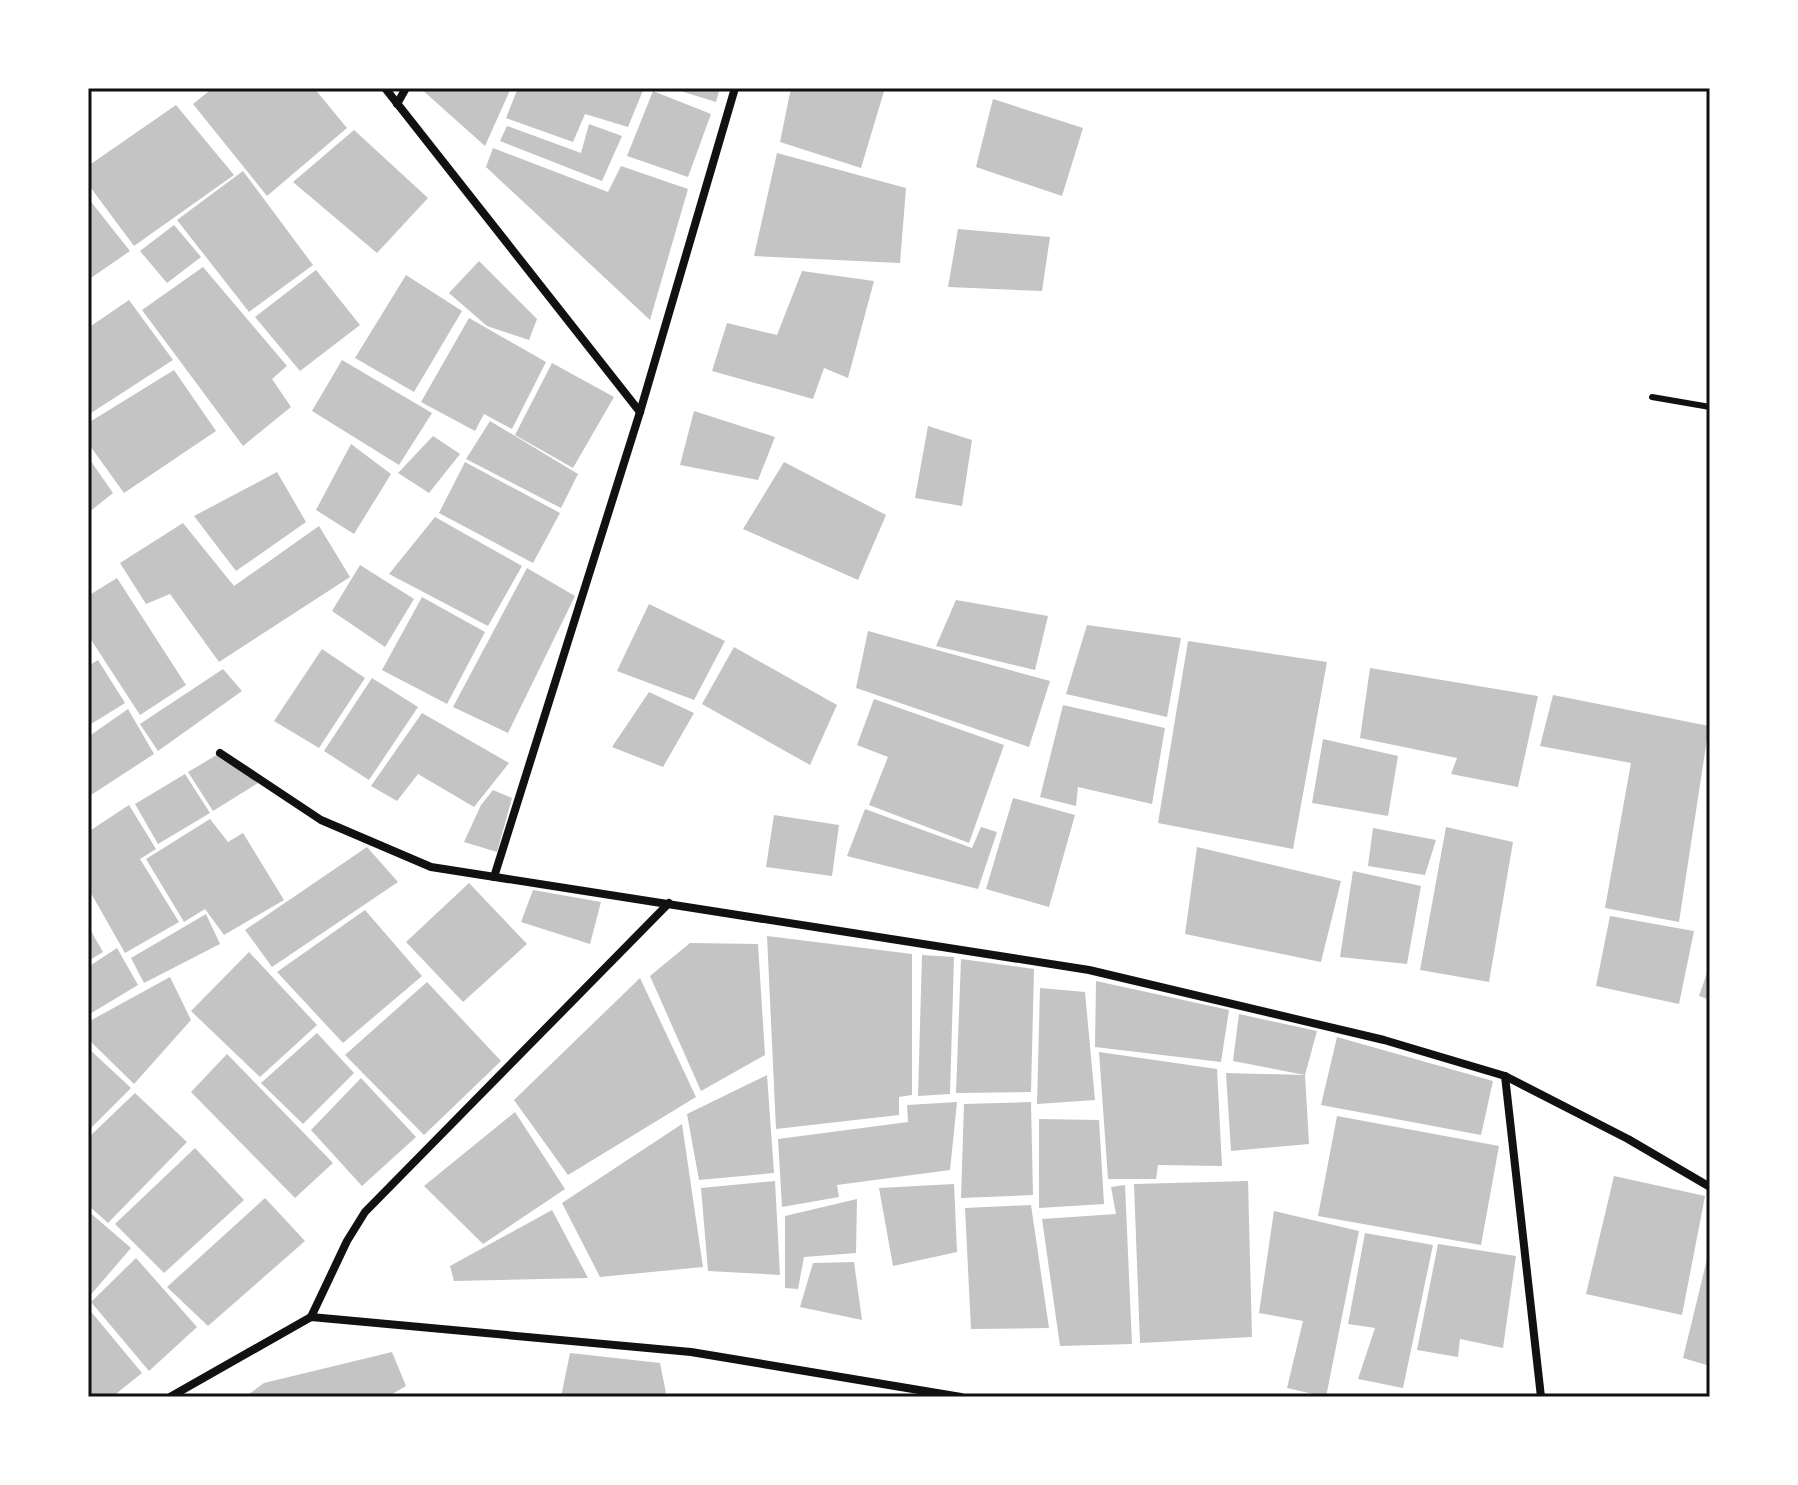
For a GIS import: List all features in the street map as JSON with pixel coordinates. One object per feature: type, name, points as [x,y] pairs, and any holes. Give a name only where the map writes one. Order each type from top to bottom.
[{"type":"street","points":[[385,88],[640,412]]},
{"type":"street","points":[[397,104],[406,88]]},
{"type":"street","points":[[494,877],[640,412],[735,88]]},
{"type":"street","points":[[220,753],[321,820],[431,867],[669,903],[779,924],[1089,970],[1384,1040],[1505,1076],[1628,1139],[1710,1187]]},
{"type":"street","points":[[311,1317],[347,1241],[365,1212],[669,903]]},
{"type":"street","points":[[1505,1076],[1541,1397]]},
{"type":"street","points":[[170,1397],[311,1317],[691,1352],[961,1397]]},
{"type":"lane","points":[[1652,397],[1710,407]]},
{"type":"building","points":[[213,88],[314,88],[347,128],[267,196],[193,104]]},
{"type":"building","points":[[420,88],[511,88],[485,146]]},
{"type":"building","points":[[518,88],[644,88],[628,127],[585,114],[573,142],[506,118]]},
{"type":"building","points":[[671,88],[720,88],[716,102]]},
{"type":"building","points":[[791,88],[885,88],[861,168],[780,142]]},
{"type":"building","points":[[653,91],[711,114],[688,177],[627,156]]},
{"type":"building","points":[[993,99],[1083,128],[1062,196],[976,167]]},
{"type":"building","points":[[176,105],[234,175],[134,246],[88,184],[88,166]]},
{"type":"building","points":[[589,124],[622,136],[602,181],[500,141],[507,126],[581,153]]},
{"type":"building","points":[[354,130],[428,198],[377,253],[293,182]]},
{"type":"building","points":[[493,148],[608,192],[621,166],[688,189],[650,320],[486,167]]},
{"type":"building","points":[[777,153],[906,188],[900,263],[754,256]]},
{"type":"building","points":[[243,171],[313,265],[249,312],[177,220]]},
{"type":"building","points":[[88,198],[130,251],[88,280]]},
{"type":"building","points":[[174,225],[201,257],[167,283],[140,251]]},
{"type":"building","points":[[958,229],[1050,237],[1042,291],[948,287]]},
{"type":"building","points":[[479,261],[537,319],[529,340],[487,326],[449,293]]},
{"type":"building","points":[[203,267],[287,366],[272,379],[291,407],[243,446],[142,310]]},
{"type":"building","points":[[316,270],[360,325],[300,371],[255,317]]},
{"type":"building","points":[[802,271],[874,281],[848,378],[824,368],[813,399],[712,371],[727,323],[777,335]]},
{"type":"building","points":[[406,275],[462,311],[414,392],[355,358]]},
{"type":"building","points":[[129,300],[173,360],[88,415],[88,328]]},
{"type":"building","points":[[469,318],[546,362],[512,429],[484,414],[475,431],[421,402]]},
{"type":"building","points":[[342,360],[432,413],[399,465],[312,411]]},
{"type":"building","points":[[552,363],[614,397],[573,468],[515,435]]},
{"type":"building","points":[[174,370],[216,431],[124,493],[88,443],[88,423]]},
{"type":"building","points":[[694,411],[775,437],[758,480],[680,465]]},
{"type":"building","points":[[490,421],[578,474],[561,508],[466,459]]},
{"type":"building","points":[[928,426],[972,440],[962,506],[915,498]]},
{"type":"building","points":[[433,436],[460,454],[429,493],[398,473]]},
{"type":"building","points":[[351,444],[391,474],[354,534],[316,510]]},
{"type":"building","points":[[88,457],[113,493],[88,513]]},
{"type":"building","points":[[465,462],[560,513],[533,563],[439,513]]},
{"type":"building","points":[[784,462],[886,515],[858,580],[743,529]]},
{"type":"building","points":[[277,472],[306,522],[236,571],[194,516]]},
{"type":"building","points":[[435,517],[522,566],[488,626],[389,574]]},
{"type":"building","points":[[183,523],[234,586],[319,526],[350,577],[219,662],[170,594],[146,604],[120,563]]},
{"type":"building","points":[[360,565],[414,599],[385,647],[332,611]]},
{"type":"building","points":[[527,568],[575,596],[508,733],[453,707]]},
{"type":"building","points":[[117,578],[186,685],[140,715],[88,635],[88,596]]},
{"type":"building","points":[[422,597],[485,632],[447,704],[382,670]]},
{"type":"building","points":[[956,600],[1048,616],[1035,670],[936,646]]},
{"type":"building","points":[[649,604],[725,641],[694,700],[617,671]]},
{"type":"building","points":[[1087,625],[1181,638],[1167,717],[1066,694]]},
{"type":"building","points":[[868,631],[1050,681],[1029,747],[856,688]]},
{"type":"building","points":[[1188,641],[1327,662],[1293,849],[1158,823]]},
{"type":"building","points":[[734,647],[837,705],[810,765],[702,704]]},
{"type":"building","points":[[322,649],[365,678],[319,748],[274,721]]},
{"type":"building","points":[[98,660],[125,703],[88,726],[88,666]]},
{"type":"building","points":[[1370,668],[1538,696],[1518,787],[1451,774],[1457,758],[1360,738]]},
{"type":"building","points":[[223,669],[242,691],[158,751],[140,724]]},
{"type":"building","points":[[372,678],[418,707],[369,780],[324,751]]},
{"type":"building","points":[[649,692],[694,713],[663,767],[612,747]]},
{"type":"building","points":[[1553,695],[1709,726],[1679,922],[1605,908],[1631,763],[1540,746]]},
{"type":"building","points":[[874,699],[1004,745],[969,843],[869,805],[888,757],[857,745]]},
{"type":"building","points":[[1063,705],[1165,728],[1152,804],[1078,787],[1076,806],[1040,797]]},
{"type":"building","points":[[128,709],[154,754],[88,797],[88,737]]},
{"type":"building","points":[[422,713],[509,763],[474,807],[418,774],[397,801],[371,786]]},
{"type":"building","points":[[1323,739],[1398,756],[1388,816],[1312,803]]},
{"type":"building","points":[[220,753],[258,783],[213,811],[188,772]]},
{"type":"building","points":[[185,774],[210,813],[158,844],[135,804]]},
{"type":"building","points":[[493,790],[512,798],[497,852],[464,842],[481,805]]},
{"type":"building","points":[[1013,798],[1075,815],[1049,907],[986,889]]},
{"type":"building","points":[[129,805],[156,849],[140,859],[179,922],[125,953],[88,888],[88,832]]},
{"type":"building","points":[[865,809],[972,848],[981,827],[997,832],[978,889],[847,856]]},
{"type":"building","points":[[774,815],[839,825],[832,876],[766,867]]},
{"type":"building","points":[[210,819],[228,842],[243,833],[284,900],[224,935],[205,909],[184,922],[146,859]]},
{"type":"building","points":[[1446,827],[1513,842],[1489,982],[1420,970]]},
{"type":"building","points":[[1373,828],[1436,840],[1425,875],[1368,866]]},
{"type":"building","points":[[367,847],[398,882],[272,967],[245,930]]},
{"type":"building","points":[[1197,847],[1341,881],[1321,962],[1185,934]]},
{"type":"building","points":[[1353,871],[1421,886],[1407,964],[1340,957]]},
{"type":"building","points":[[469,883],[527,944],[463,1002],[406,942]]},
{"type":"building","points":[[533,890],[601,902],[590,944],[521,922]]},
{"type":"building","points":[[365,910],[422,976],[343,1043],[277,972]]},
{"type":"building","points":[[206,914],[220,944],[144,983],[131,958]]},
{"type":"building","points":[[1610,916],[1694,931],[1679,1004],[1596,986]]},
{"type":"building","points":[[88,926],[103,952],[88,961]]},
{"type":"building","points":[[767,936],[912,954],[912,1095],[899,1097],[899,1115],[776,1129]]},
{"type":"building","points":[[690,943],[758,944],[765,1055],[701,1091],[650,976]]},
{"type":"building","points":[[117,948],[138,985],[88,1015],[88,967]]},
{"type":"building","points":[[249,952],[317,1025],[260,1077],[191,1011]]},
{"type":"building","points":[[922,955],[954,957],[950,1094],[918,1096]]},
{"type":"building","points":[[961,959],[1034,969],[1031,1092],[956,1093]]},
{"type":"building","points":[[1710,964],[1710,1000],[1699,996]]},
{"type":"building","points":[[170,977],[191,1020],[134,1084],[88,1039],[88,1022]]},
{"type":"building","points":[[640,978],[696,1097],[568,1175],[514,1100]]},
{"type":"building","points":[[1096,981],[1229,1010],[1221,1062],[1095,1047]]},
{"type":"building","points":[[427,982],[501,1061],[424,1135],[345,1055]]},
{"type":"building","points":[[1040,988],[1085,992],[1095,1100],[1037,1104]]},
{"type":"building","points":[[1239,1014],[1317,1031],[1305,1075],[1233,1061]]},
{"type":"building","points":[[317,1033],[354,1073],[303,1124],[261,1083]]},
{"type":"building","points":[[1337,1037],[1493,1081],[1481,1135],[1321,1105]]},
{"type":"building","points":[[88,1048],[131,1088],[88,1131]]},
{"type":"building","points":[[1099,1052],[1217,1069],[1222,1166],[1158,1165],[1156,1179],[1108,1179]]},
{"type":"building","points":[[227,1054],[333,1163],[295,1198],[191,1092]]},
{"type":"building","points":[[1226,1073],[1305,1075],[1309,1144],[1231,1151]]},
{"type":"building","points":[[767,1075],[774,1173],[699,1180],[687,1114]]},
{"type":"building","points":[[361,1078],[416,1137],[362,1186],[311,1130]]},
{"type":"building","points":[[135,1093],[187,1142],[108,1223],[88,1205],[88,1138]]},
{"type":"building","points":[[957,1102],[950,1170],[837,1185],[839,1197],[782,1207],[778,1139],[908,1122],[907,1105]]},
{"type":"building","points":[[1031,1102],[1033,1195],[961,1198],[964,1104]]},
{"type":"building","points":[[515,1112],[565,1189],[483,1244],[424,1186]]},
{"type":"building","points":[[1337,1116],[1499,1146],[1481,1245],[1318,1216]]},
{"type":"building","points":[[1039,1119],[1099,1120],[1104,1204],[1039,1208]]},
{"type":"building","points":[[682,1124],[703,1267],[600,1277],[562,1203]]},
{"type":"building","points":[[195,1148],[244,1200],[164,1273],[115,1224]]},
{"type":"building","points":[[1614,1176],[1705,1196],[1682,1315],[1586,1294]]},
{"type":"building","points":[[775,1181],[780,1275],[708,1271],[701,1188]]},
{"type":"building","points":[[1248,1181],[1252,1337],[1140,1343],[1134,1184]]},
{"type":"building","points":[[954,1184],[957,1252],[893,1266],[879,1188]]},
{"type":"building","points":[[1125,1185],[1132,1344],[1060,1346],[1042,1219],[1116,1214],[1111,1187]]},
{"type":"building","points":[[265,1198],[305,1241],[208,1326],[167,1287]]},
{"type":"building","points":[[857,1199],[856,1253],[804,1257],[798,1289],[785,1288],[785,1216]]},
{"type":"building","points":[[1031,1205],[1049,1328],[971,1329],[965,1208]]},
{"type":"building","points":[[552,1210],[588,1278],[454,1281],[450,1266]]},
{"type":"building","points":[[88,1211],[131,1248],[88,1298]]},
{"type":"building","points":[[1274,1211],[1359,1231],[1326,1397],[1287,1388],[1303,1321],[1259,1313]]},
{"type":"building","points":[[1365,1233],[1433,1245],[1403,1388],[1358,1379],[1375,1328],[1348,1324]]},
{"type":"building","points":[[1438,1244],[1516,1256],[1503,1348],[1460,1339],[1458,1357],[1417,1350]]},
{"type":"building","points":[[1710,1247],[1710,1366],[1683,1358]]},
{"type":"building","points":[[136,1258],[197,1327],[149,1371],[91,1302]]},
{"type":"building","points":[[854,1262],[862,1320],[800,1307],[813,1263]]},
{"type":"building","points":[[88,1308],[142,1373],[112,1397],[88,1397]]},
{"type":"building","points":[[392,1352],[406,1386],[387,1397],[245,1397],[264,1383]]},
{"type":"building","points":[[570,1353],[660,1363],[666,1393],[657,1397],[561,1397]]}]
